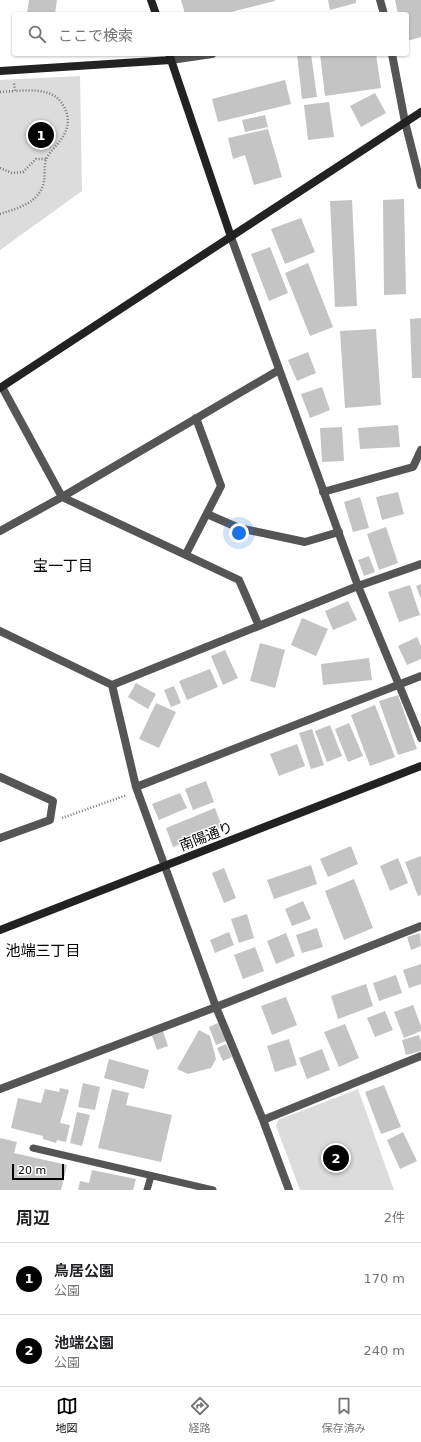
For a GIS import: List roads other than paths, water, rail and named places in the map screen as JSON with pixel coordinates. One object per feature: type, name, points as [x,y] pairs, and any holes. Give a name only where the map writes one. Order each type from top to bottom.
[{"type":"street","points":[[152,0],[155,12]]},
{"type":"street","points":[[380,0],[383,12]]},
{"type":"street","points":[[0,71],[184,56]]},
{"type":"street","points":[[392,56],[405,122],[421,185]]},
{"type":"street","points":[[170,57],[278,370],[358,586],[421,738]]},
{"type":"street","points":[[259,626],[239,580],[62,497],[1,387],[421,112]]},
{"type":"street","points":[[0,530],[62,497],[278,370]]},
{"type":"street","points":[[186,554],[221,486],[196,418]]},
{"type":"street","points":[[323,492],[413,467],[421,450]]},
{"type":"street","points":[[207,514],[239,528],[305,542],[339,532]]},
{"type":"street","points":[[0,631],[112,685],[358,586],[421,564]]},
{"type":"street","points":[[136,787],[421,676]]},
{"type":"street","points":[[112,685],[136,787],[216,1007],[289,1190]]},
{"type":"street","name":"南陽通り","points":[[0,930],[421,766]]},
{"type":"street","points":[[0,777],[53,801],[50,820],[0,838]]},
{"type":"street","points":[[0,1090],[421,926]]},
{"type":"street","points":[[262,1120],[421,1056]]},
{"type":"lane","points":[[33,1148],[213,1190]]},
{"type":"lane","points":[[147,1190],[150,1176]]},
{"type":"place","name":"鳥居公園","points":[[41,135]]},
{"type":"place","name":"池端公園","points":[[336,1158]]},
{"type":"district","name":"宝一丁目","points":[[63,566]]},
{"type":"district","name":"池端三丁目","points":[[43,951]]}]
